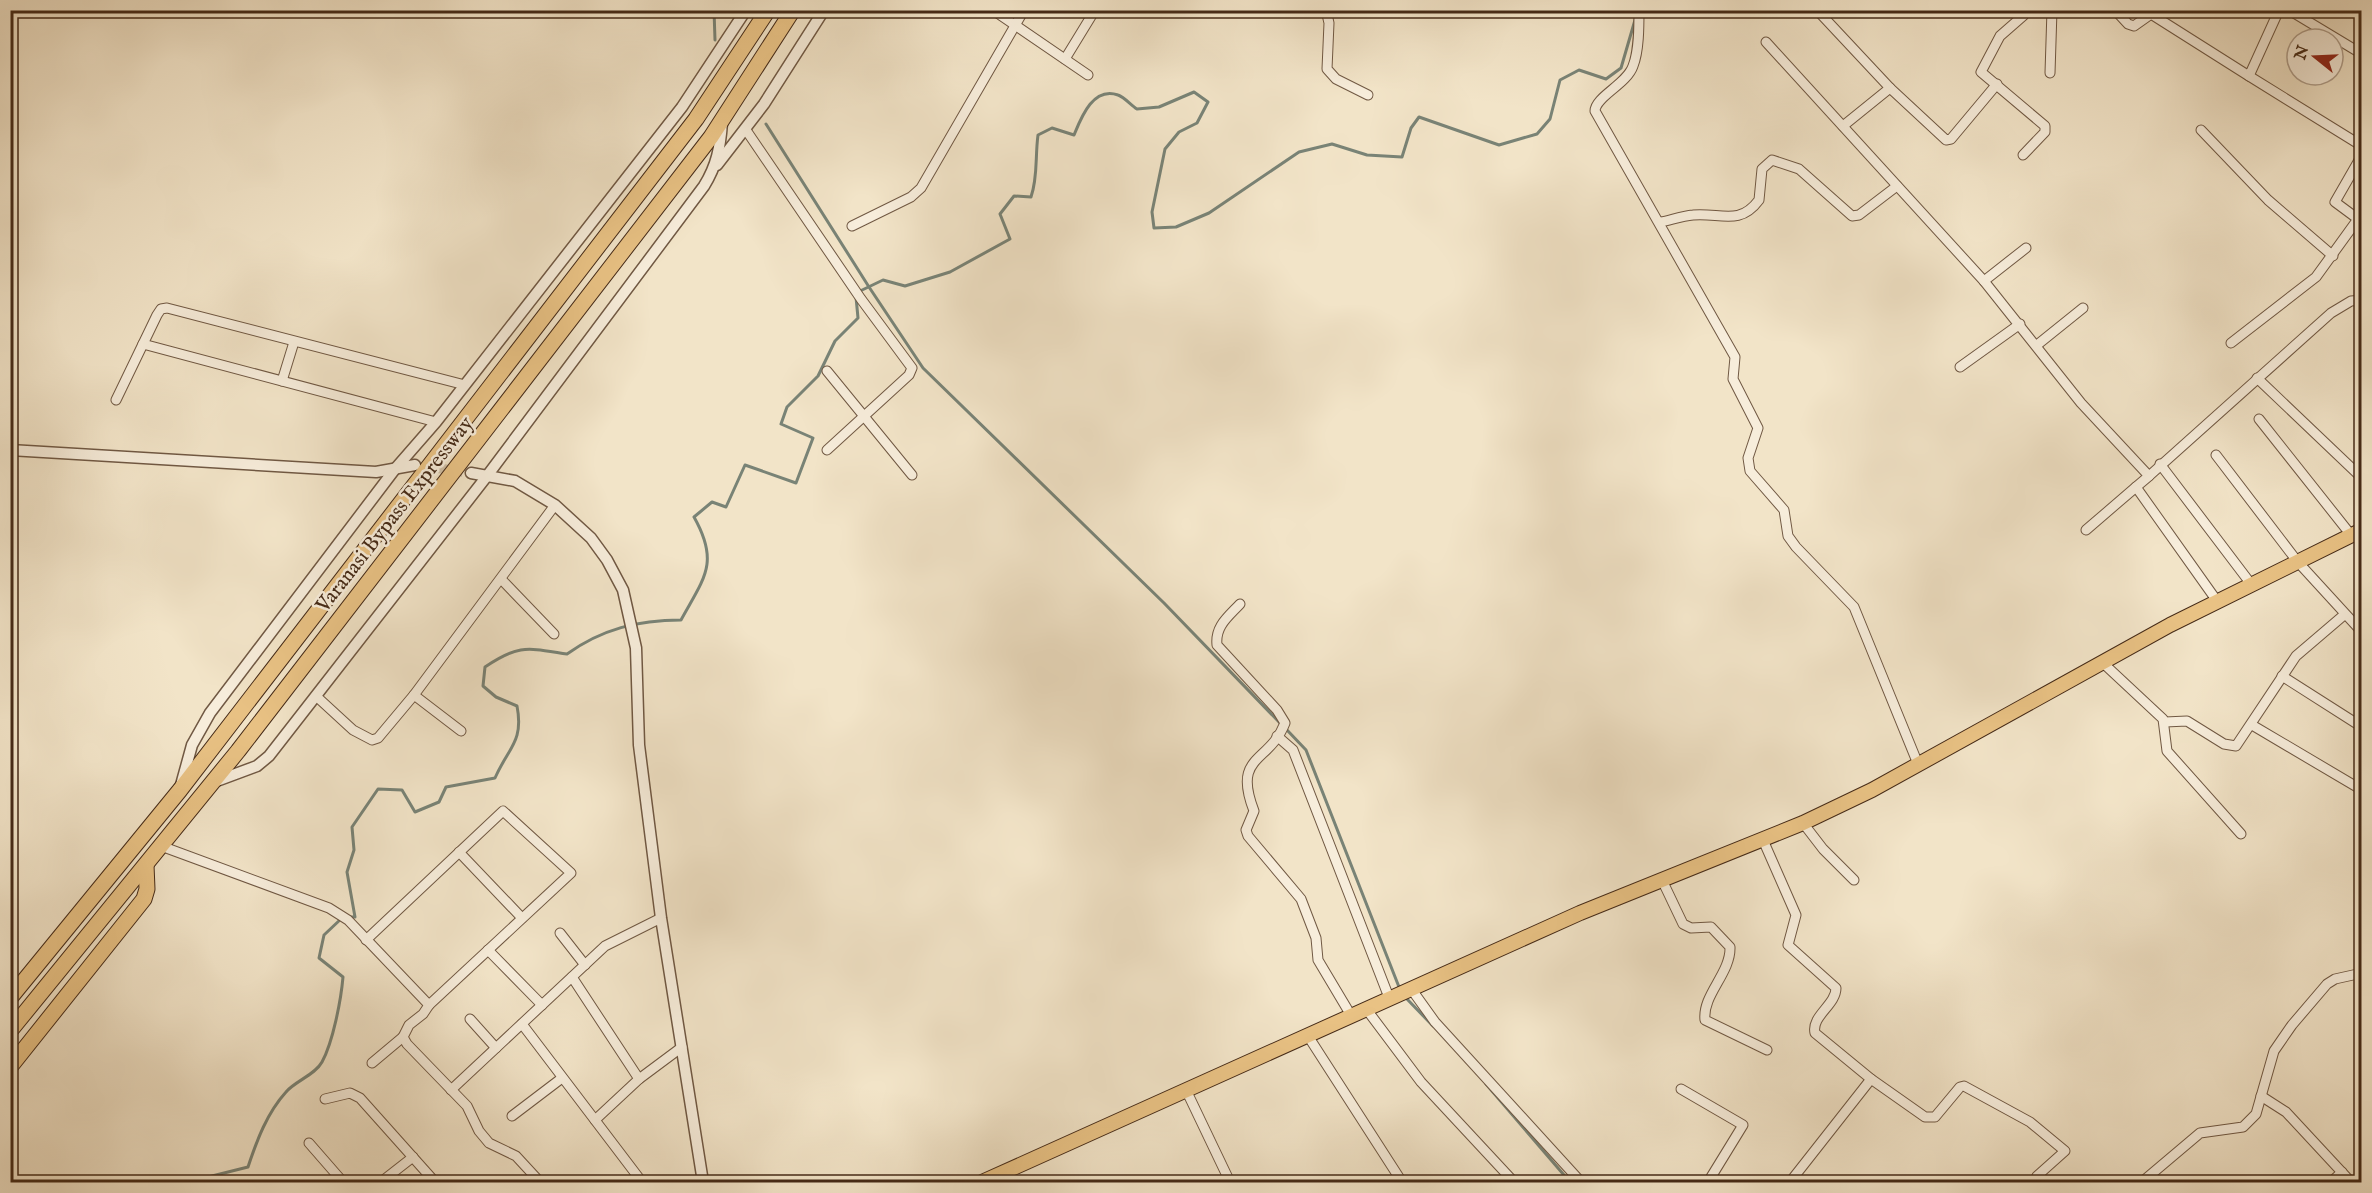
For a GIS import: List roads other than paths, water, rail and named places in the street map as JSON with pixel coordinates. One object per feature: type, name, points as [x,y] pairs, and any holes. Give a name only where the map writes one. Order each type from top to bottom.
[{"type":"highway","name":"Varanasi Bypass Expressway","points":[[10,998],[180,790],[696,119],[768,10]]},
{"type":"highway","name":"Varanasi Bypass Expressway","points":[[10,1032],[213,782],[722,123],[793,10]]},
{"type":"highway","points":[[10,1067],[144,899],[147,889],[146,865]]},
{"type":"main road","points":[[982,1182],[1187,1092],[1580,913],[1803,823],[1918,764],[2217,601],[2356,532]]},
{"type":"street","points":[[180,790],[192,745],[210,713],[395,469],[436,423],[682,107],[746,10]]},
{"type":"street","points":[[213,782],[257,766],[269,756],[487,476],[704,186],[715,167],[746,130],[824,10]]},
{"type":"street","points":[[993,10],[1088,75]]},
{"type":"street","points":[[852,226],[911,197],[921,188],[1024,10]]},
{"type":"street","points":[[1065,59],[1095,10]]},
{"type":"street","points":[[1326,10],[1329,23],[1327,69],[1336,79],[1368,95]]},
{"type":"street","points":[[1639,10],[1633,66],[1624,82],[1597,102],[1595,111],[1661,222],[1735,357],[1733,379],[1758,428],[1748,458],[1750,471],[1784,510],[1788,536],[1796,547],[1854,607],[1918,764]]},
{"type":"street","points":[[1817,10],[1890,88],[1949,140],[1997,84]]},
{"type":"street","points":[[2050,74],[2052,10]]},
{"type":"street","points":[[2115,10],[2128,24],[2134,26],[2153,12],[2249,76],[2361,146]]},
{"type":"street","points":[[2249,76],[2279,10]]},
{"type":"street","points":[[2289,10],[2361,54]]},
{"type":"street","points":[[2023,155],[2046,129],[1997,84],[1983,75],[1981,69],[2000,36],[2024,15]]},
{"type":"street","points":[[1766,42],[1984,282],[2037,345],[2081,403],[2148,476]]},
{"type":"street","points":[[1843,126],[1890,88]]},
{"type":"street","points":[[715,167],[720,152],[722,123]]},
{"type":"street","points":[[746,130],[861,299],[912,368],[909,375],[826,450]]},
{"type":"street","points":[[2201,130],[2268,200],[2333,256]]},
{"type":"street","points":[[2231,343],[2305,287],[2333,256],[2360,220],[2335,202],[2361,155]]},
{"type":"street","points":[[1661,222],[1693,215],[1725,218],[1738,215],[1759,201],[1762,170],[1764,165],[1772,160],[1800,169],[1852,216],[1859,215],[1897,186]]},
{"type":"street","points":[[1984,282],[2026,248]]},
{"type":"street","points":[[2086,530],[2331,313],[2351,301],[2361,300]]},
{"type":"street","points":[[116,400],[157,315],[161,309],[167,308],[465,385]]},
{"type":"street","points":[[2037,345],[2083,308]]},
{"type":"street","points":[[1960,367],[2020,324]]},
{"type":"street","points":[[282,381],[294,342]]},
{"type":"street","points":[[143,344],[436,423]]},
{"type":"street","points":[[827,371],[912,475]]},
{"type":"street","points":[[2257,378],[2361,478]]},
{"type":"street","points":[[2259,419],[2356,532]]},
{"type":"street","points":[[10,450],[376,472],[415,465]]},
{"type":"street","points":[[2216,455],[2297,561],[2361,632]]},
{"type":"street","points":[[2160,464],[2251,584]]},
{"type":"street","points":[[471,473],[515,481],[555,505],[591,538],[607,560],[622,590],[636,648],[639,745],[661,918],[701,1181]]},
{"type":"street","points":[[2136,487],[2217,601]]},
{"type":"street","points":[[316,696],[353,730],[372,740],[378,738],[414,694],[555,505]]},
{"type":"street","points":[[501,579],[554,634]]},
{"type":"street","points":[[1240,604],[1220,626],[1216,635],[1217,645],[1277,710],[1285,723],[1260,755],[1245,782],[1254,811],[1246,830],[1248,836],[1301,899],[1316,938],[1318,960],[1352,1017]]},
{"type":"street","points":[[2103,663],[2165,722],[2187,721],[2231,747],[2244,738],[2296,656],[2344,615]]},
{"type":"street","points":[[2282,676],[2361,727]]},
{"type":"street","points":[[414,694],[461,731]]},
{"type":"street","points":[[2165,722],[2164,742],[2167,751],[2241,834]]},
{"type":"street","points":[[2252,725],[2361,790]]},
{"type":"street","points":[[1277,736],[1293,750],[1390,1000]]},
{"type":"street","points":[[366,940],[503,811],[571,873],[429,1005],[423,1014],[409,1025],[403,1037],[372,1063]]},
{"type":"street","points":[[1803,823],[1823,849],[1854,880]]},
{"type":"street","points":[[1762,840],[1796,915],[1788,945],[1836,988],[1834,996],[1814,1025],[1815,1033],[1871,1079],[1931,1119],[1964,1086],[2030,1122],[2065,1151],[2037,1176],[2034,1182]]},
{"type":"street","points":[[161,846],[340,913],[429,1005]]},
{"type":"street","points":[[459,852],[522,918]]},
{"type":"street","points":[[1662,880],[1683,924],[1691,928],[1711,927],[1730,947],[1730,958],[1706,1009],[1705,1020],[1767,1050]]},
{"type":"street","points":[[451,1090],[613,940],[661,918]]},
{"type":"street","points":[[560,933],[585,965]]},
{"type":"street","points":[[488,950],[542,1005]]},
{"type":"street","points":[[2142,1182],[2200,1133],[2234,1129],[2251,1122],[2256,1114],[2274,1051],[2319,991],[2335,979],[2361,973]]},
{"type":"street","points":[[572,977],[639,1079]]},
{"type":"street","points":[[1412,990],[1435,1022],[1581,1182]]},
{"type":"street","points":[[1367,1010],[1421,1082],[1514,1182]]},
{"type":"street","points":[[470,1019],[496,1048]]},
{"type":"street","points":[[522,1024],[642,1182]]},
{"type":"street","points":[[1308,1036],[1402,1182]]},
{"type":"street","points":[[403,1037],[467,1106],[479,1131],[489,1143],[516,1156],[540,1182]]},
{"type":"street","points":[[595,1120],[639,1079],[682,1047]]},
{"type":"street","points":[[512,1116],[562,1077]]},
{"type":"street","points":[[1790,1182],[1871,1079]]},
{"type":"street","points":[[1681,1089],[1743,1125],[1708,1182]]},
{"type":"street","points":[[1187,1092],[1230,1182]]},
{"type":"street","points":[[325,1099],[350,1093],[360,1098],[435,1182]]},
{"type":"street","points":[[2261,1096],[2286,1112],[2351,1182]]},
{"type":"street","points":[[309,1143],[343,1182]]},
{"type":"street","points":[[381,1182],[413,1157]]},
{"type":"street","points":[[2331,1182],[2342,1172]]},
{"type":"waterway","points":[[714,10],[715,40]]},
{"type":"waterway","points":[[1642,15],[1660,10]]},
{"type":"waterway","points":[[858,292],[883,280],[905,286],[950,272],[1010,239],[1000,214],[1014,196],[1031,197],[1036,174],[1038,135],[1052,128],[1074,135],[1084,112],[1095,99],[1102,95],[1109,93],[1118,95],[1137,109],[1159,107],[1194,92],[1208,102],[1197,123],[1179,132],[1165,149],[1152,212],[1154,228],[1176,227],[1209,213],[1299,152],[1332,144],[1367,155],[1402,157],[1411,128],[1419,117],[1499,145],[1537,134],[1550,119],[1560,80],[1579,70],[1606,79],[1621,68],[1635,20]]},
{"type":"waterway","points":[[766,124],[923,368],[1164,603],[1280,723]]},
{"type":"waterway","points":[[348,917],[355,917],[347,872],[354,850],[352,827],[378,789],[402,790],[415,812],[439,802],[446,787],[495,778],[510,752],[517,737],[519,718],[517,706],[496,697],[483,686],[485,667],[515,651],[532,649],[567,654],[607,632],[635,624],[681,620],[706,570],[706,547],[694,517],[712,502],[726,507],[745,465],[796,483],[813,438],[781,424],[787,407],[818,376],[835,341],[858,318],[856,297]]},
{"type":"waterway","points":[[1287,730],[1306,750],[1399,987]]},
{"type":"waterway","points":[[188,1182],[248,1167],[263,1127],[279,1100],[290,1088],[315,1071],[322,1062],[336,1021],[343,977],[319,958],[324,935],[342,918]]},
{"type":"waterway","points":[[1407,999],[1433,1026]]},
{"type":"waterway","points":[[1486,1084],[1570,1182]]},
{"type":"tunnel","points":[[423,466],[471,473]]}]
